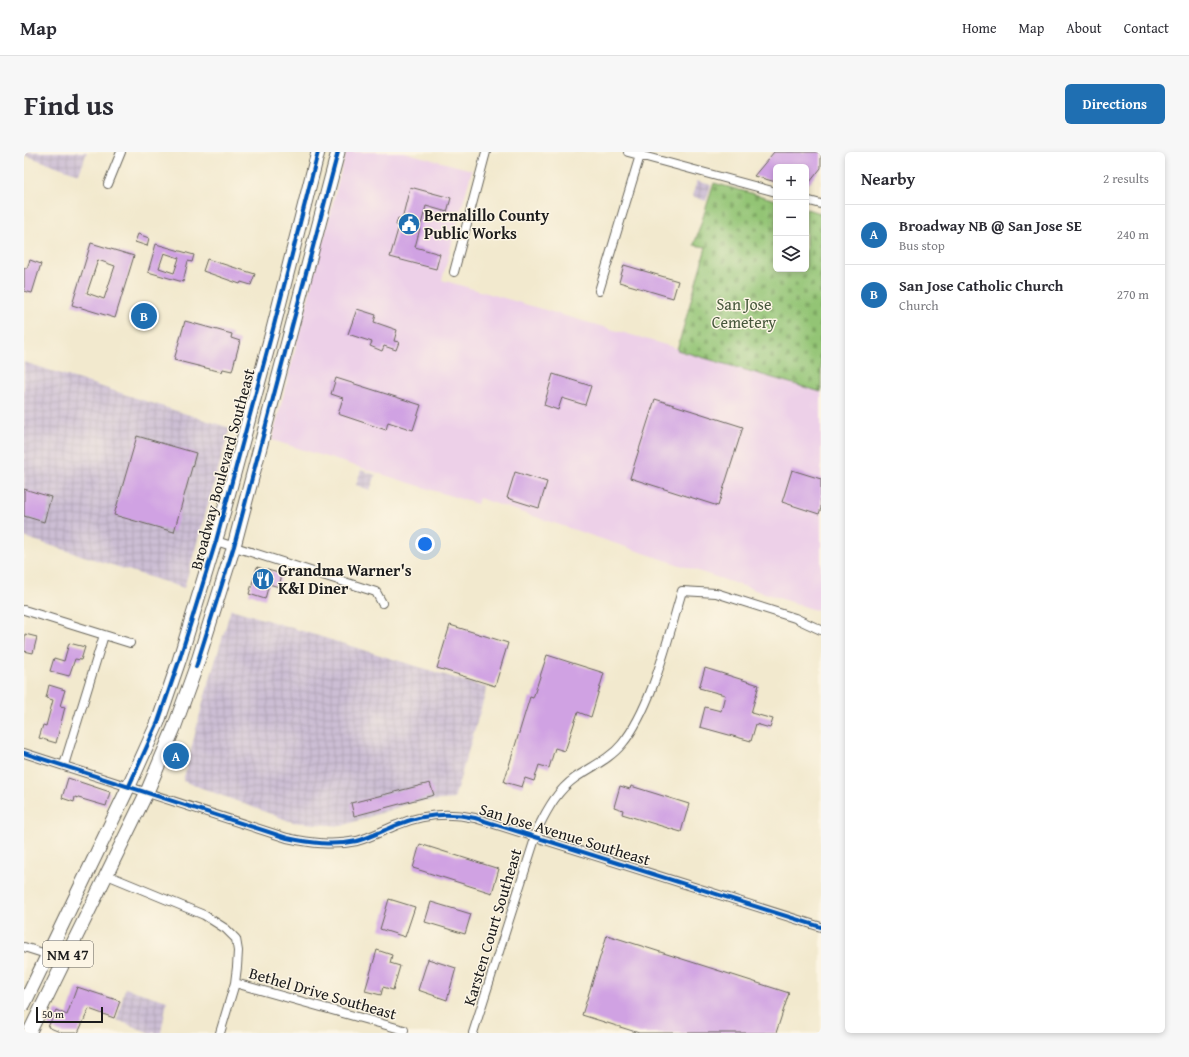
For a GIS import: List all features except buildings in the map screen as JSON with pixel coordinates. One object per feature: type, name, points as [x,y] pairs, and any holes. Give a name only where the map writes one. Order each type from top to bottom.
[{"type":"main road","name":"Broadway Boulevard Southeast","points":[[24,1004],[130,786],[158,722],[179,661],[216,541],[273,329],[318,152]]},
{"type":"main road","name":"Broadway Boulevard Southeast","points":[[29,1033],[147,792],[174,728],[196,667],[234,546],[338,152]]},
{"type":"street","points":[[108,184],[121,152]]},
{"type":"street","points":[[454,272],[486,152]]},
{"type":"street","points":[[628,152],[773,191]]},
{"type":"street","points":[[599,291],[640,154]]},
{"type":"street","points":[[809,201],[821,204]]},
{"type":"street","points":[[216,541],[376,592],[382,603]]},
{"type":"street","name":"Karsten Court Southeast","points":[[473,1033],[535,836],[552,803],[561,791],[574,779],[613,752],[622,744],[635,726],[650,693],[682,592],[716,593],[795,618],[821,630]]},
{"type":"street","points":[[24,610],[130,643]]},
{"type":"street","points":[[64,765],[104,635]]},
{"type":"street","name":"San Jose Avenue Southeast","points":[[24,753],[287,838],[314,843],[338,844],[357,841],[410,819],[436,814],[476,818],[821,927]]},
{"type":"street","points":[[107,875],[204,915],[226,929],[236,939],[238,945],[238,959],[235,982],[220,1033]]},
{"type":"street","points":[[24,947],[66,960]]},
{"type":"street","name":"Bethel Drive Southeast","points":[[235,982],[404,1030]]},
{"type":"shaded area","points":[[24,152],[87,152],[79,174],[24,155]]},
{"type":"shaded area","name":"Bernalillo County Public Works","points":[[346,152],[403,152],[472,170],[442,280],[821,390],[821,612],[479,498],[477,504],[272,440]]},
{"type":"shaded area","points":[[697,181],[711,185],[706,201],[692,196]]},
{"type":"shaded area","points":[[24,362],[230,428],[184,588],[24,537]]},
{"type":"shaded area","points":[[361,470],[376,475],[370,490],[356,485]]},
{"type":"shaded area","points":[[231,609],[487,688],[454,799],[413,802],[342,826],[292,822],[183,781],[203,702]]},
{"type":"shaded area","points":[[125,988],[167,1001],[161,1033],[150,1033],[117,1020]]},
{"type":"green space","name":"San Jose Cemetery","points":[[714,183],[773,199],[773,272],[809,272],[809,210],[821,213],[821,392],[677,350],[706,247],[694,245]]},
{"type":"cycle path","points":[[129,786],[158,722],[179,661],[216,541],[273,329],[318,152]]},
{"type":"cycle path","points":[[196,667],[234,546],[338,152]]},
{"type":"cycle path","points":[[24,753],[287,838],[305,841],[331,844],[348,843],[367,838],[407,821],[426,816],[455,815],[475,818],[821,927]]},
{"type":"place","name":"Bernalillo County Public Works","points":[[409,224]]},
{"type":"place","name":"San Jose Catholic Church","points":[[144,316]]},
{"type":"place","name":"Grandma Warner's K&I Diner","points":[[263,579]]},
{"type":"place","name":"Broadway NB @ San Jose SE","points":[[176,756]]}]
